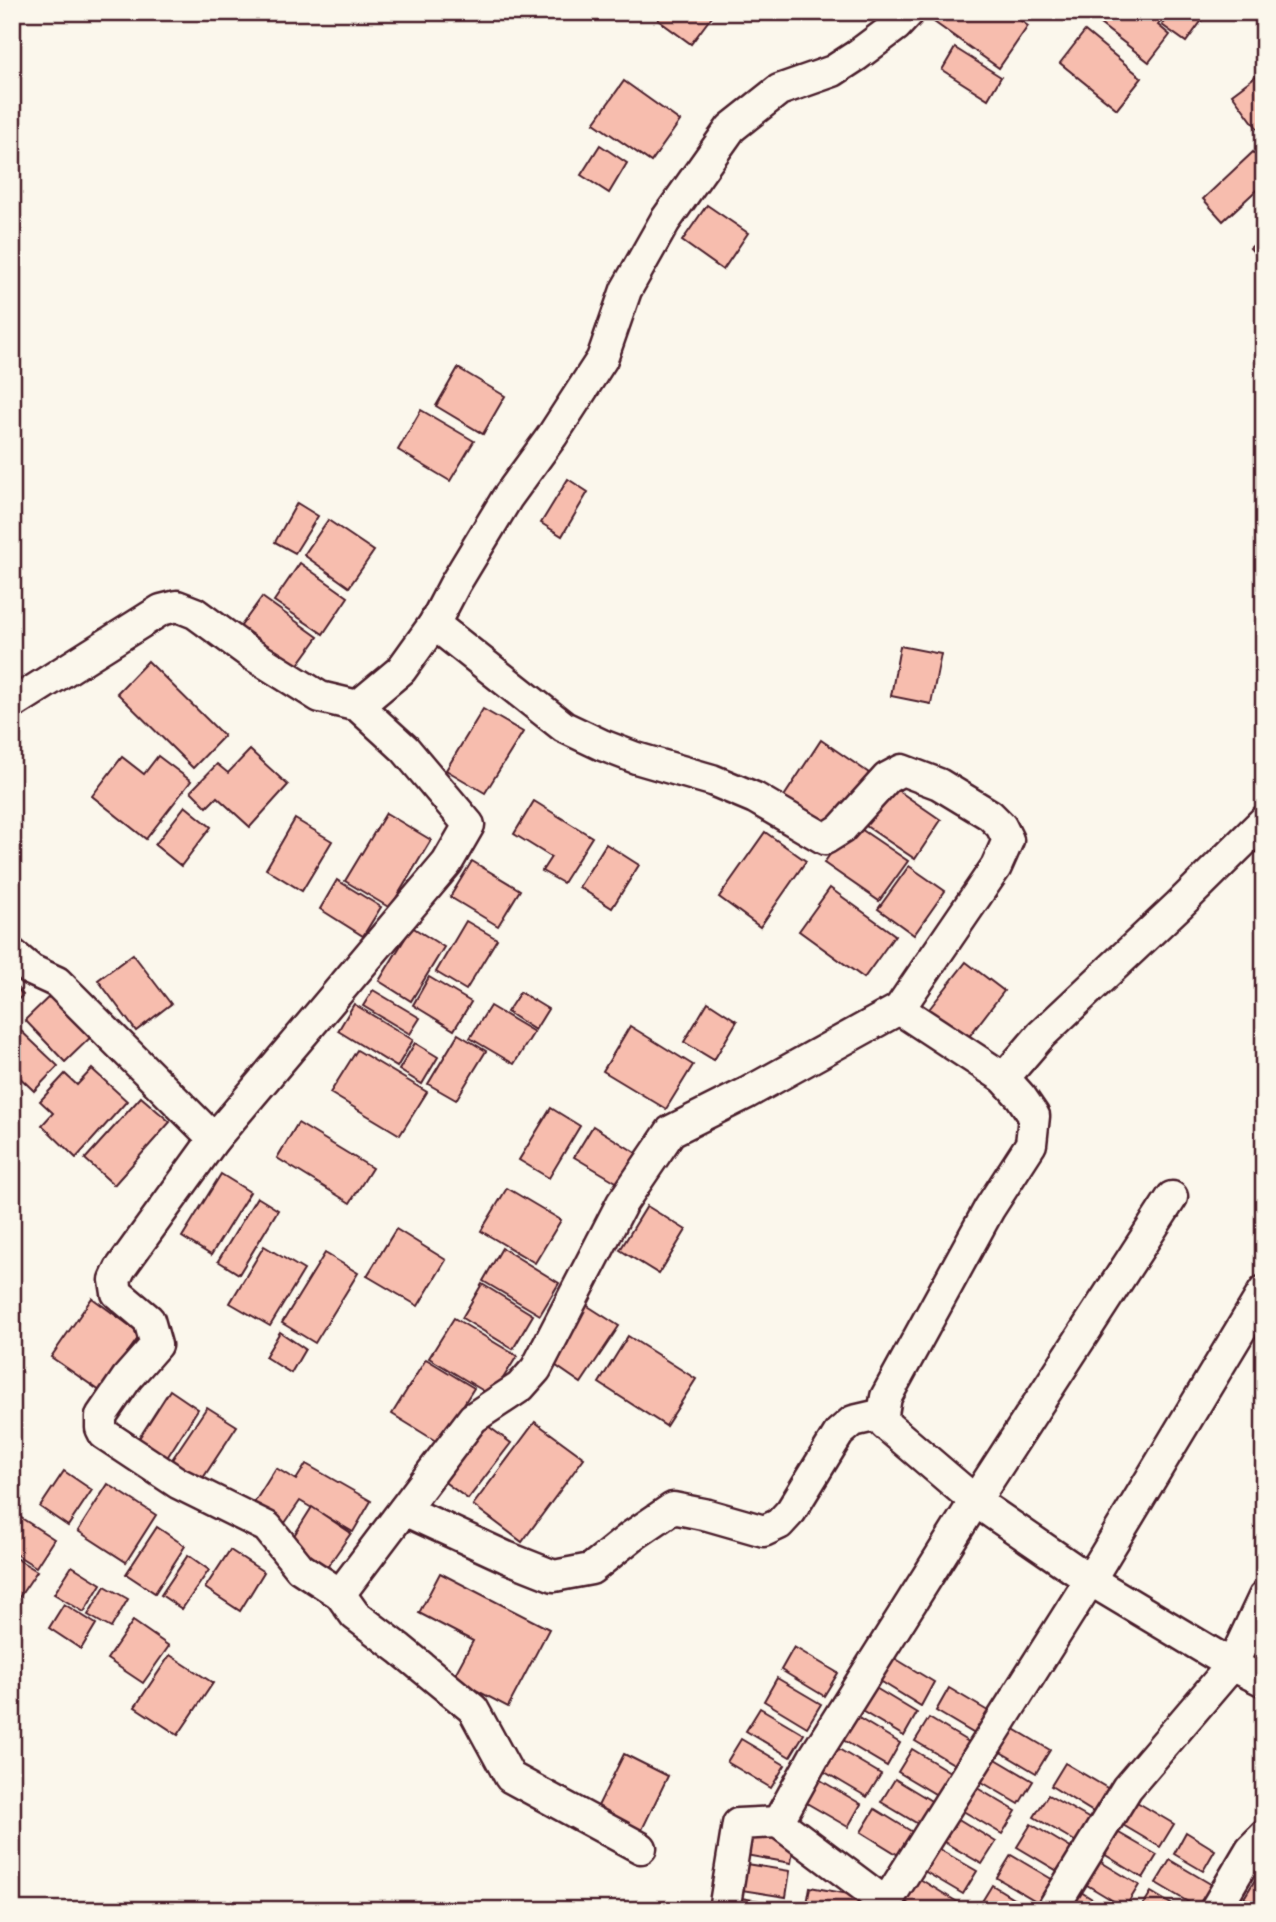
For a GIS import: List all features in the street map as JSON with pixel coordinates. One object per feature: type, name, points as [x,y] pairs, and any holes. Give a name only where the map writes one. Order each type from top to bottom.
[{"type":"street","points":[[358,706],[401,670],[434,624],[507,498],[552,436],[602,359],[626,289],[665,221],[731,128],[779,90],[832,71],[856,56],[896,26],[909,12]]},
{"type":"street","points":[[12,704],[161,610],[177,606],[195,613],[251,654],[320,697],[358,706],[405,749],[469,825],[446,863],[214,1139],[120,1269],[115,1280],[117,1293],[149,1320],[156,1345],[127,1378],[102,1416],[101,1428],[113,1441],[178,1483],[267,1527],[300,1568],[340,1594],[355,1615],[473,1709],[510,1777],[641,1848]]},
{"type":"street","points":[[340,1594],[473,1418],[520,1387],[537,1369],[622,1203],[671,1131],[747,1093],[900,1009],[958,925],[1000,858],[1008,840],[1001,826],[990,816],[939,784],[902,770],[887,778],[841,830],[825,839],[755,798],[712,780],[636,758],[564,727],[434,624]]},
{"type":"street","points":[[1004,1078],[1041,1035],[1264,821]]},
{"type":"street","points":[[12,954],[31,970],[57,982],[214,1139]]},
{"type":"street","points":[[900,1009],[1004,1078],[1034,1116],[1031,1144],[989,1209],[886,1397],[883,1414],[885,1424],[975,1501],[1090,1580],[1232,1665],[1264,1681]]},
{"type":"street","points":[[778,1822],[814,1757],[975,1501],[1172,1197]]},
{"type":"street","points":[[724,1910],[738,1824],[778,1822],[885,1906],[1090,1580],[1264,1291]]},
{"type":"street","points":[[404,1510],[554,1576],[592,1569],[632,1536],[673,1508],[708,1514],[764,1531],[779,1524],[792,1511],[839,1433],[853,1421],[883,1414]]},
{"type":"street","points":[[1052,1910],[1127,1788],[1232,1665],[1264,1597]]},
{"type":"street","points":[[1215,1910],[1251,1849],[1264,1836]]},
{"type":"building","points":[[664,12],[707,12],[712,16],[691,44],[658,20]]},
{"type":"building","points":[[940,12],[1009,12],[1028,26],[999,68],[934,22]]},
{"type":"building","points":[[1101,12],[1168,12],[1158,25],[1170,35],[1149,62],[1095,20]]},
{"type":"building","points":[[1171,12],[1208,12],[1186,42],[1162,25]]},
{"type":"building","points":[[1085,31],[1142,78],[1117,109],[1060,63]]},
{"type":"building","points":[[955,48],[1001,77],[988,99],[942,70]]},
{"type":"building","points":[[1264,70],[1264,129],[1260,132],[1232,94]]},
{"type":"building","points":[[624,81],[680,121],[651,162],[594,123]]},
{"type":"building","points":[[600,145],[627,163],[609,193],[581,175]]},
{"type":"building","points":[[1253,152],[1264,163],[1264,183],[1223,221],[1203,199]]},
{"type":"building","points":[[707,205],[748,233],[723,270],[682,241]]},
{"type":"building","points":[[1264,236],[1264,263],[1250,248]]},
{"type":"building","points":[[458,368],[505,396],[483,434],[436,406]]},
{"type":"building","points":[[421,410],[474,441],[450,481],[398,450]]},
{"type":"building","points":[[568,479],[588,492],[562,536],[541,523]]},
{"type":"building","points":[[297,503],[318,516],[295,553],[275,542]]},
{"type":"building","points":[[328,520],[374,551],[349,587],[304,555]]},
{"type":"building","points":[[300,563],[348,597],[323,634],[274,601]]},
{"type":"building","points":[[262,597],[318,637],[294,670],[238,630]]},
{"type":"building","points":[[900,646],[941,654],[931,704],[891,696]]},
{"type":"building","points":[[148,661],[224,736],[193,768],[117,693]]},
{"type":"building","points":[[483,709],[523,732],[485,793],[446,770]]},
{"type":"building","points":[[821,740],[869,773],[829,833],[781,801]]},
{"type":"building","points":[[250,750],[288,785],[250,827],[217,797],[207,807],[191,791],[217,764],[228,773]]},
{"type":"building","points":[[158,756],[191,781],[146,839],[92,796],[122,757],[144,774]]},
{"type":"building","points":[[893,787],[941,820],[915,859],[866,826]]},
{"type":"building","points":[[534,801],[592,837],[563,883],[542,871],[551,857],[514,834]]},
{"type":"building","points":[[185,806],[211,827],[181,866],[155,845]]},
{"type":"building","points":[[386,813],[431,840],[390,908],[345,881]]},
{"type":"building","points":[[295,819],[332,841],[302,891],[266,869]]},
{"type":"building","points":[[852,823],[908,861],[879,901],[824,863]]},
{"type":"building","points":[[765,832],[806,861],[760,927],[719,897]]},
{"type":"building","points":[[606,844],[639,865],[612,908],[579,887]]},
{"type":"building","points":[[472,861],[520,890],[498,926],[450,897]]},
{"type":"building","points":[[909,866],[945,891],[914,935],[878,909]]},
{"type":"building","points":[[337,880],[381,907],[363,936],[320,909]]},
{"type":"building","points":[[830,888],[895,935],[864,978],[799,931]]},
{"type":"building","points":[[466,921],[497,939],[466,990],[436,972]]},
{"type":"building","points":[[412,927],[444,947],[411,1001],[379,981]]},
{"type":"building","points":[[133,954],[171,1004],[136,1031],[98,980]]},
{"type":"building","points":[[966,962],[1004,991],[961,1047],[923,1017]]},
{"type":"building","points":[[429,977],[471,1002],[454,1030],[413,1005]]},
{"type":"building","points":[[12,982],[23,995],[12,1005]]},
{"type":"building","points":[[373,990],[420,1018],[410,1034],[363,1006]]},
{"type":"building","points":[[55,991],[95,1033],[65,1062],[25,1020]]},
{"type":"building","points":[[520,992],[548,1009],[535,1030],[507,1012]]},
{"type":"building","points":[[708,1002],[737,1021],[714,1060],[684,1042]]},
{"type":"building","points":[[354,1004],[413,1040],[397,1067],[338,1031]]},
{"type":"building","points":[[490,1006],[534,1032],[514,1064],[470,1038]]},
{"type":"building","points":[[630,1026],[693,1065],[666,1109],[603,1071]]},
{"type":"building","points":[[18,1028],[58,1066],[34,1091],[12,1070],[12,1034]]},
{"type":"building","points":[[458,1034],[486,1051],[456,1100],[428,1084]]},
{"type":"building","points":[[415,1043],[438,1057],[422,1084],[399,1070]]},
{"type":"building","points":[[357,1050],[427,1092],[400,1135],[330,1093]]},
{"type":"building","points":[[92,1069],[127,1101],[76,1158],[42,1125],[53,1113],[40,1101],[65,1074],[77,1085]]},
{"type":"building","points":[[141,1097],[170,1122],[114,1185],[85,1159]]},
{"type":"building","points":[[551,1108],[580,1126],[549,1178],[519,1160]]},
{"type":"building","points":[[298,1123],[372,1168],[350,1203],[277,1158]]},
{"type":"building","points":[[593,1126],[641,1156],[623,1186],[574,1157]]},
{"type":"building","points":[[221,1174],[250,1192],[211,1255],[182,1237]]},
{"type":"building","points":[[507,1188],[561,1220],[535,1263],[481,1231]]},
{"type":"building","points":[[257,1197],[278,1210],[239,1274],[218,1261]]},
{"type":"building","points":[[647,1206],[686,1230],[659,1274],[620,1250]]},
{"type":"building","points":[[396,1229],[446,1260],[418,1306],[367,1276]]},
{"type":"building","points":[[264,1246],[304,1270],[270,1326],[230,1303]]},
{"type":"building","points":[[502,1248],[559,1283],[540,1315],[483,1281]]},
{"type":"building","points":[[325,1253],[358,1273],[315,1343],[282,1323]]},
{"type":"building","points":[[482,1284],[533,1315],[513,1349],[462,1318]]},
{"type":"building","points":[[92,1298],[141,1334],[100,1391],[51,1357]]},
{"type":"building","points":[[583,1303],[619,1326],[581,1383],[546,1359]]},
{"type":"building","points":[[454,1318],[517,1356],[492,1396],[429,1358]]},
{"type":"building","points":[[280,1332],[305,1349],[291,1373],[265,1357]]},
{"type":"building","points":[[628,1336],[696,1379],[666,1426],[599,1383]]},
{"type":"building","points":[[426,1359],[474,1388],[439,1443],[392,1414]]},
{"type":"building","points":[[170,1390],[198,1409],[163,1464],[134,1446]]},
{"type":"building","points":[[207,1407],[237,1426],[201,1481],[171,1461]]},
{"type":"building","points":[[477,1418],[511,1443],[468,1499],[435,1475]]},
{"type":"building","points":[[535,1422],[584,1458],[522,1542],[473,1505]]},
{"type":"building","points":[[306,1464],[371,1501],[353,1532],[300,1501],[285,1523],[254,1503],[276,1468],[296,1480]]},
{"type":"building","points":[[64,1471],[92,1490],[68,1526],[40,1507]]},
{"type":"building","points":[[108,1484],[156,1515],[126,1562],[78,1531]]},
{"type":"building","points":[[312,1507],[351,1533],[326,1569],[288,1545]]},
{"type":"building","points":[[12,1512],[54,1539],[36,1567],[12,1552]]},
{"type":"building","points":[[157,1527],[185,1546],[155,1593],[126,1574]]},
{"type":"building","points":[[230,1550],[264,1572],[240,1611],[205,1588]]},
{"type":"building","points":[[188,1555],[209,1570],[182,1609],[161,1595]]},
{"type":"building","points":[[12,1556],[37,1571],[16,1602],[12,1600]]},
{"type":"building","points":[[72,1566],[101,1584],[84,1612],[54,1594]]},
{"type":"building","points":[[440,1573],[549,1629],[508,1707],[453,1678],[473,1641],[419,1613]]},
{"type":"building","points":[[105,1586],[128,1599],[111,1628],[88,1615]]},
{"type":"building","points":[[64,1604],[96,1624],[81,1649],[49,1628]]},
{"type":"building","points":[[133,1621],[169,1646],[143,1683],[107,1659]]},
{"type":"building","points":[[794,1647],[838,1673],[824,1696],[781,1670]]},
{"type":"building","points":[[170,1655],[213,1683],[178,1735],[135,1707]]},
{"type":"building","points":[[891,1656],[934,1682],[921,1706],[877,1679]]},
{"type":"building","points":[[777,1678],[821,1704],[807,1727],[764,1701]]},
{"type":"building","points":[[874,1687],[917,1713],[904,1736],[860,1710]]},
{"type":"building","points":[[949,1688],[993,1714],[980,1737],[936,1711]]},
{"type":"building","points":[[760,1708],[804,1734],[790,1757],[746,1731]]},
{"type":"building","points":[[857,1717],[900,1743],[887,1766],[843,1740]]},
{"type":"building","points":[[929,1718],[972,1744],[959,1767],[915,1741]]},
{"type":"building","points":[[1006,1724],[1050,1750],[1036,1773],[992,1747]]},
{"type":"building","points":[[741,1739],[785,1765],[771,1788],[727,1762]]},
{"type":"building","points":[[837,1748],[881,1774],[867,1797],[823,1771]]},
{"type":"building","points":[[912,1749],[955,1775],[942,1798],[898,1772]]},
{"type":"building","points":[[624,1754],[668,1776],[638,1838],[593,1816]]},
{"type":"building","points":[[989,1755],[1033,1781],[1019,1804],[975,1778]]},
{"type":"building","points":[[1065,1763],[1109,1789],[1095,1813],[1051,1786]]},
{"type":"building","points":[[817,1778],[861,1804],[848,1827],[803,1801]]},
{"type":"building","points":[[895,1779],[938,1805],[925,1828],[881,1802]]},
{"type":"building","points":[[972,1785],[1016,1811],[1002,1834],[958,1808]]},
{"type":"building","points":[[1048,1795],[1092,1820],[1078,1843],[1034,1817]]},
{"type":"building","points":[[1130,1798],[1174,1824],[1160,1847],[1116,1821]]},
{"type":"building","points":[[875,1809],[919,1836],[905,1859],[861,1832]]},
{"type":"building","points":[[952,1815],[996,1842],[982,1864],[939,1839]]},
{"type":"building","points":[[1031,1824],[1074,1850],[1061,1873],[1017,1847]]},
{"type":"building","points":[[745,1827],[795,1836],[791,1863],[740,1854]]},
{"type":"building","points":[[1112,1829],[1157,1855],[1143,1878],[1099,1851]]},
{"type":"building","points":[[1186,1832],[1215,1850],[1203,1871],[1174,1854]]},
{"type":"building","points":[[932,1845],[977,1871],[963,1894],[919,1868]]},
{"type":"building","points":[[1011,1855],[1055,1881],[1041,1904],[997,1878]]},
{"type":"building","points":[[1096,1859],[1139,1885],[1125,1908],[1082,1882]]},
{"type":"building","points":[[1170,1860],[1214,1886],[1200,1909],[1156,1883]]},
{"type":"building","points":[[740,1863],[790,1871],[786,1897],[735,1889]]},
{"type":"building","points":[[1258,1875],[1264,1878],[1264,1909],[1244,1898]]},
{"type":"building","points":[[915,1876],[959,1903],[955,1910],[920,1910],[902,1900]]},
{"type":"building","points":[[992,1885],[1033,1910],[981,1910],[978,1908]]},
{"type":"building","points":[[810,1887],[860,1896],[857,1910],[806,1910]]},
{"type":"building","points":[[1076,1889],[1110,1910],[1064,1910]]},
{"type":"building","points":[[1151,1892],[1181,1910],[1140,1910]]},
{"type":"building","points":[[735,1897],[785,1905],[784,1910],[732,1910]]}]
